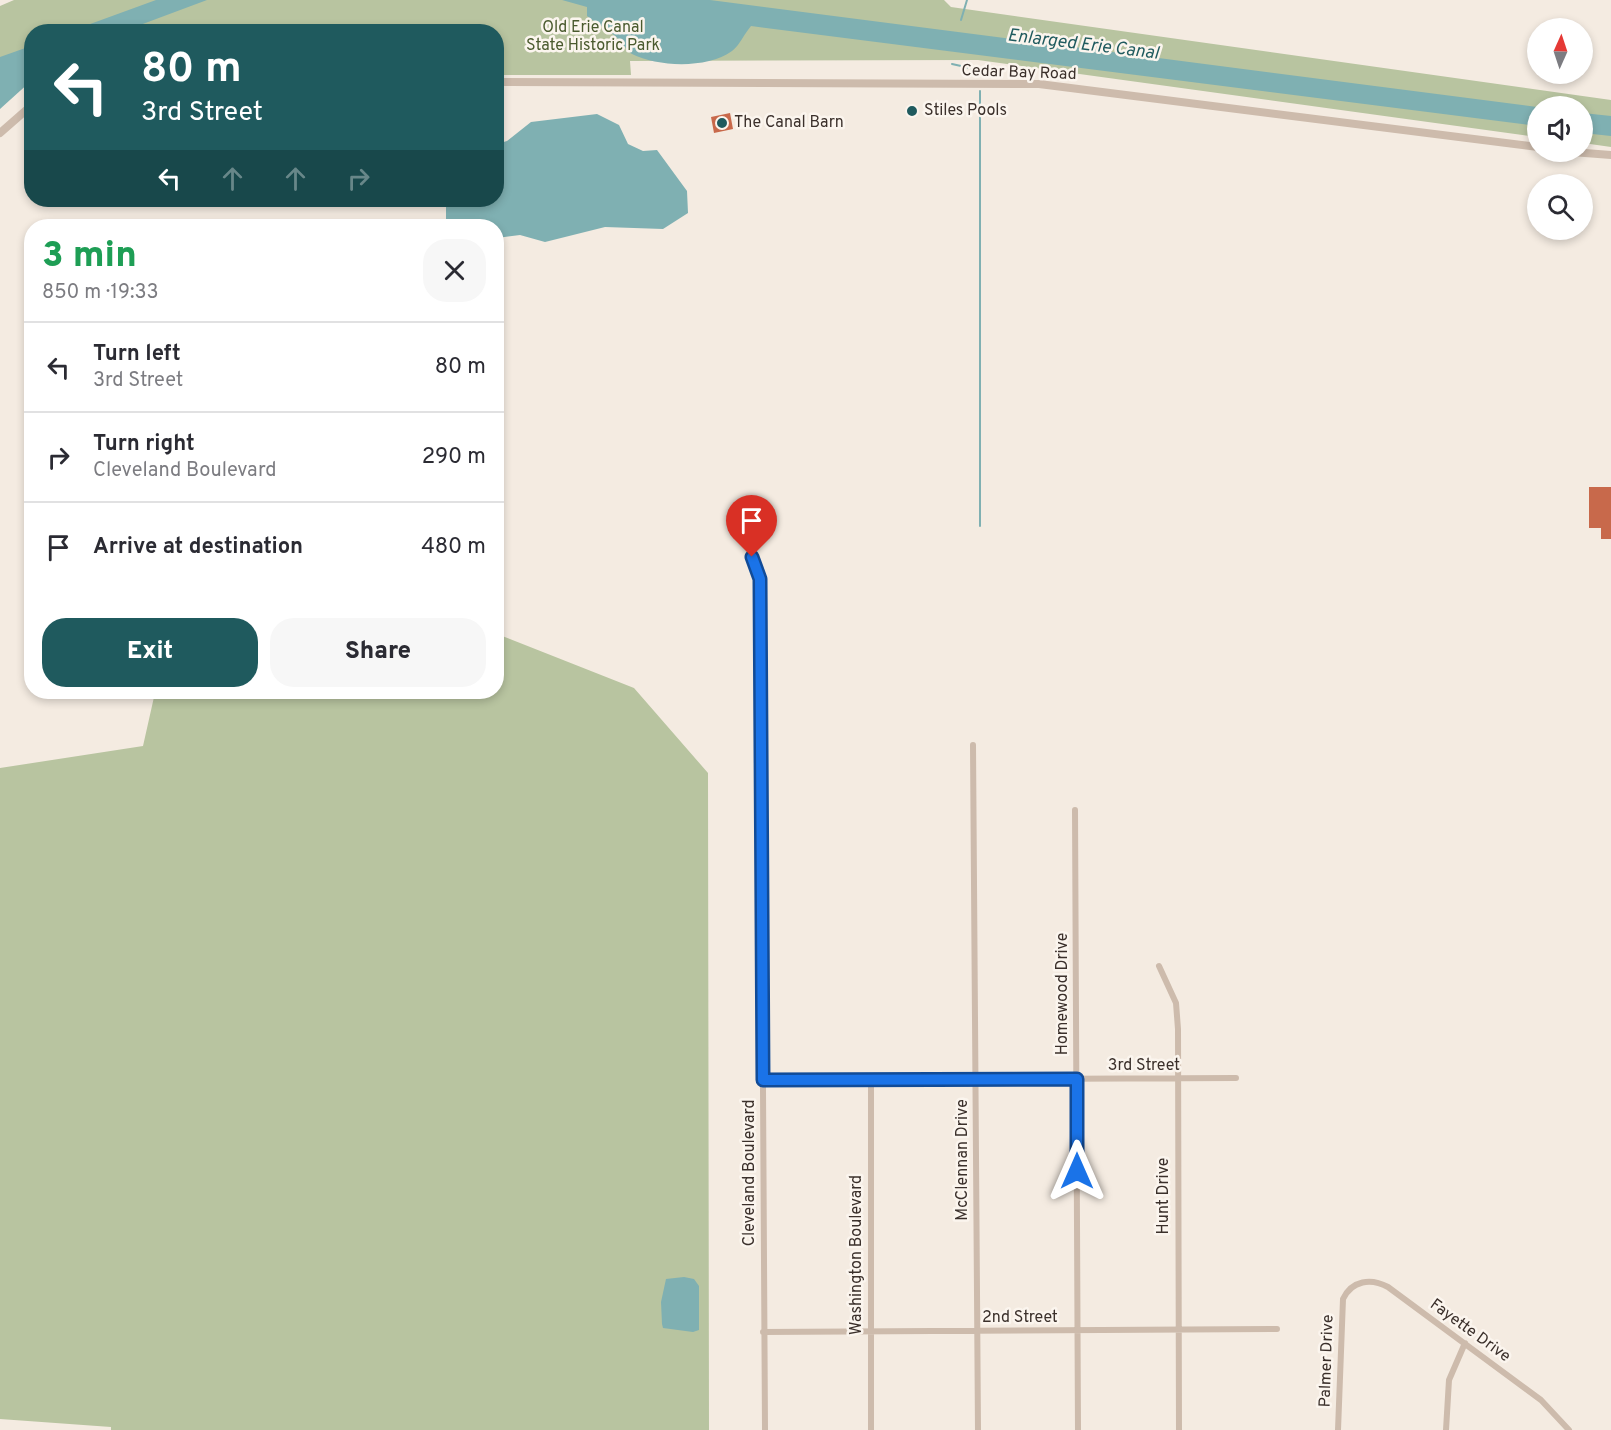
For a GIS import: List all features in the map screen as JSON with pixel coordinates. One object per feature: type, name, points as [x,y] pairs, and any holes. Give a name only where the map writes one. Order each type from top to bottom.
[{"type":"street","name":"Cedar Bay Road","points":[[504,82],[1039,84],[1527,146]]},
{"type":"street","points":[[0,133],[24,112]]},
{"type":"street","points":[[1593,154],[1611,155]]},
{"type":"street","name":"Cleveland Boulevard","points":[[752,557],[760,579],[765,1430]]},
{"type":"street","name":"McClennan Drive","points":[[973,745],[978,1430]]},
{"type":"street","name":"Homewood Drive","points":[[1075,810],[1078,1430]]},
{"type":"street","name":"Hunt Drive","points":[[1159,966],[1176,1004],[1179,1430]]},
{"type":"street","name":"3rd Street","points":[[763,1080],[1236,1078]]},
{"type":"street","name":"Washington Boulevard","points":[[871,1079],[872,1430]]},
{"type":"street","name":"Fayette Drive","points":[[1345,1293],[1357,1283],[1379,1282],[1540,1400],[1569,1430]]},
{"type":"street","name":"Palmer Drive","points":[[1338,1430],[1340,1319],[1345,1293]]},
{"type":"street","name":"2nd Street","points":[[763,1332],[1277,1329]]},
{"type":"street","points":[[1446,1430],[1449,1380],[1465,1343]]},
{"type":"green space","name":"Old Erie Canal State Historic Park","points":[[14,0],[944,0],[951,7],[1583,96],[1527,96],[1527,136],[978,60],[630,61],[631,75],[504,75],[504,24],[24,24],[24,69],[0,91],[0,6]]},
{"type":"green space","name":"Old Erie Canal State Historic Park","points":[[1593,97],[1611,100],[1611,147],[1593,144]]},
{"type":"green space","points":[[504,637],[634,688],[708,773],[709,1430],[111,1430],[111,1427],[0,1419],[0,768],[143,746],[154,699],[504,699]]},
{"type":"water","points":[[156,0],[207,0],[143,24],[90,24]]},
{"type":"water","points":[[562,0],[710,0],[1527,106],[1527,125],[751,26],[735,49],[722,57],[696,63],[668,64],[655,62],[629,52],[613,34],[587,16],[587,7]]},
{"type":"water","points":[[24,48],[24,87],[0,109],[0,57]]},
{"type":"water","points":[[597,114],[619,125],[628,144],[643,151],[657,150],[687,191],[688,213],[663,229],[605,227],[545,242],[520,235],[504,237],[504,219],[446,219],[446,207],[504,207],[504,142],[531,122]]},
{"type":"water","points":[[1593,114],[1611,116],[1611,136],[1593,134]]},
{"type":"water","points":[[684,1277],[694,1279],[699,1286],[699,1330],[693,1332],[663,1328],[662,1324],[661,1302],[666,1279]]},
{"type":"building","name":"The Canal Barn","points":[[730,113],[733,129],[714,133],[711,117]]},
{"type":"building","points":[[1589,487],[1611,487],[1611,539],[1601,539],[1601,528],[1589,528]]},
{"type":"waterway","points":[[961,20],[967,0]]},
{"type":"waterway","points":[[952,64],[979,70]]},
{"type":"waterway","points":[[980,91],[980,526]]},
{"type":"place","name":"Stiles Pools","points":[[912,111]]},
{"type":"place","name":"The Canal Barn","points":[[722,123]]},
{"type":"route","points":[[752,557],[760,579],[763,1080],[1077,1079],[1077,1171]]},
{"type":"water label","name":"Enlarged Erie Canal","points":[[1083,45]]}]
